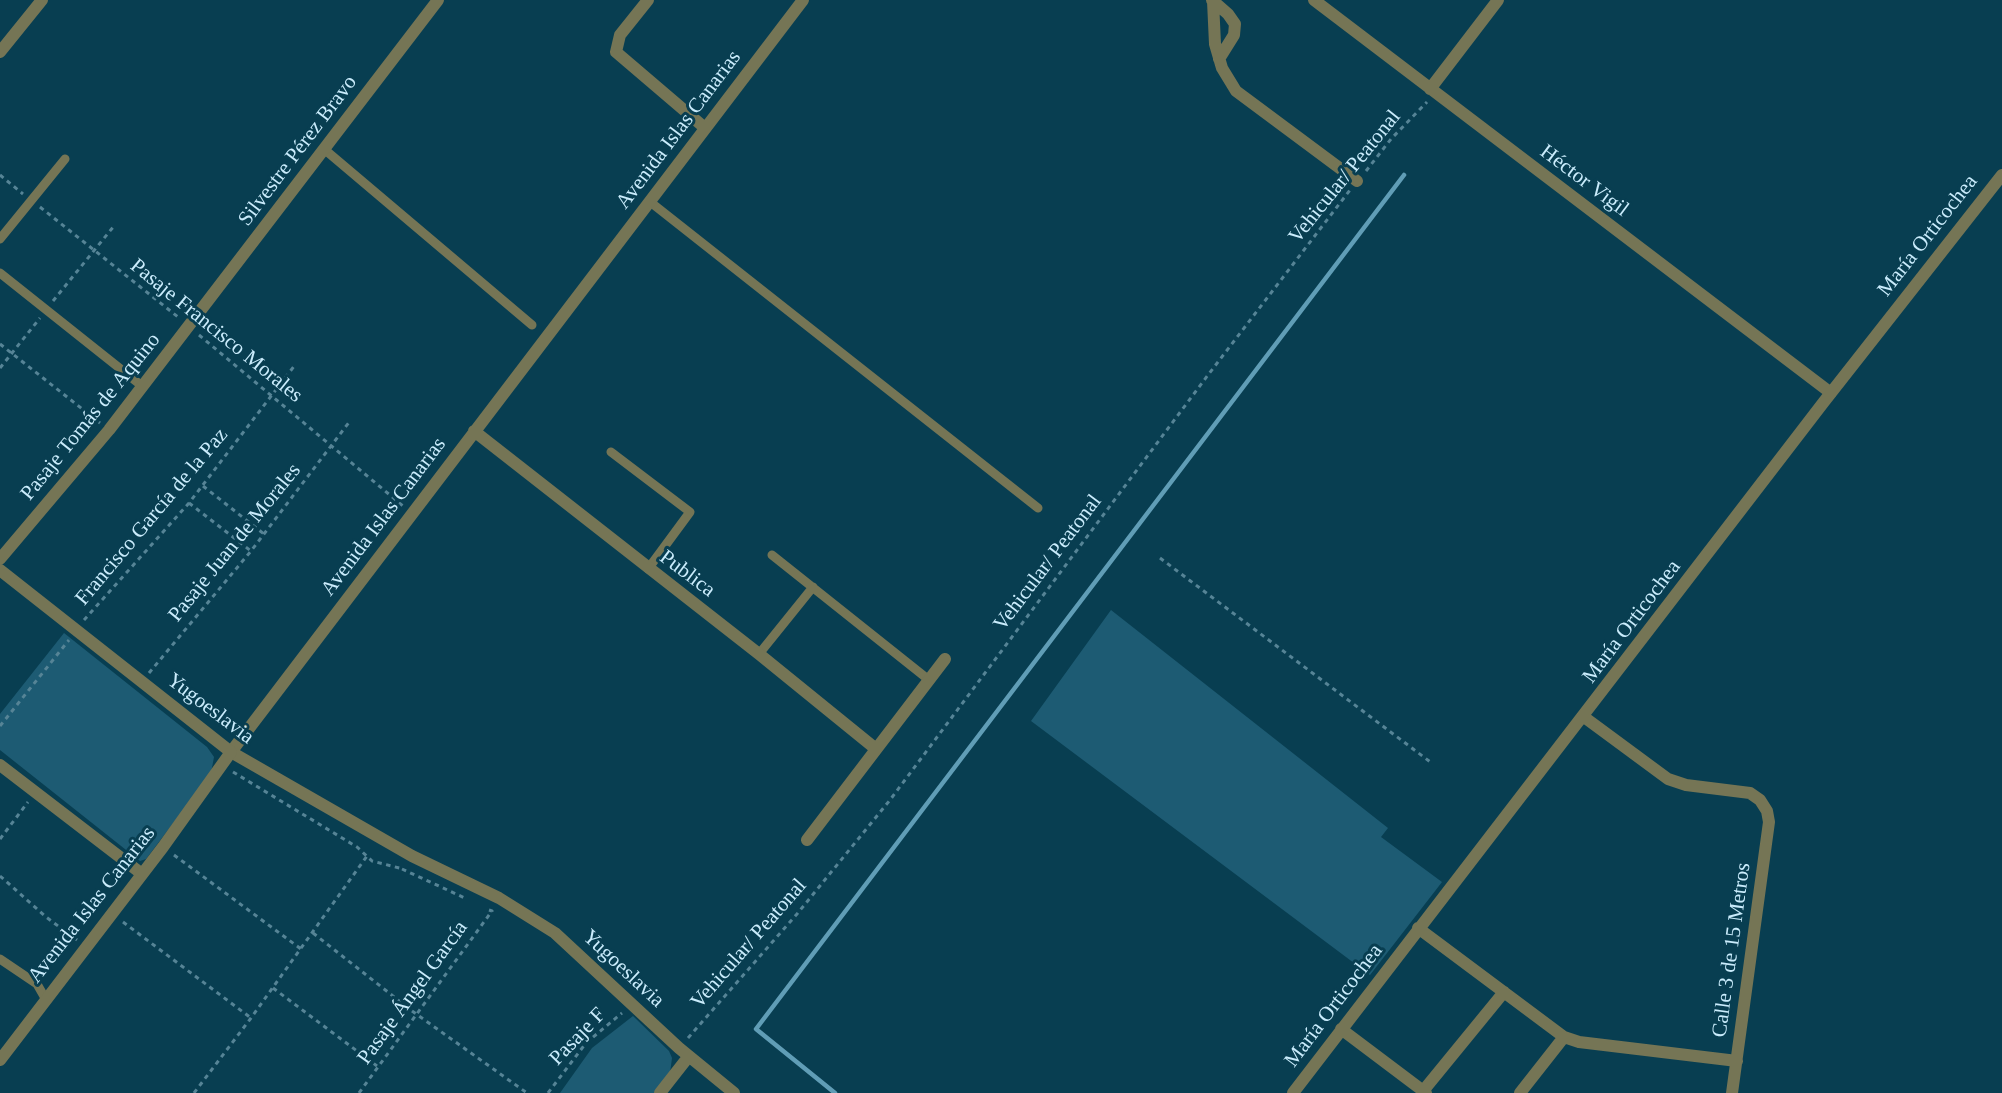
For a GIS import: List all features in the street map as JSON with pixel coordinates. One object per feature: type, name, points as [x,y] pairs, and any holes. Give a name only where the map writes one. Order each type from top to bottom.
[{"type":"street","points":[[0,52],[42,0]]},
{"type":"street","name":"Silvestre Pérez Bravo","points":[[189,326],[438,0]]},
{"type":"street","points":[[648,0],[620,34],[616,52],[705,128]]},
{"type":"street","name":"Avenida Islas Canarias","points":[[0,1060],[45,998],[163,847],[231,752],[411,513],[803,0]]},
{"type":"street","name":"Héctor Vigil","points":[[1314,0],[1831,393]]},
{"type":"street","points":[[1430,89],[1498,0]]},
{"type":"street","points":[[1212,1],[1228,14],[1235,24],[1234,35],[1219,59]]},
{"type":"street","points":[[1212,1],[1215,44],[1219,59],[1236,91],[1357,181]]},
{"type":"street","name":"María Orticochea","points":[[1293,1093],[1418,928],[1584,717],[1831,393],[2002,174]]},
{"type":"street","name":"Pasaje Tomás de Aquino","points":[[0,559],[109,430],[189,326]]},
{"type":"street","name":"Publica","points":[[474,431],[759,654],[876,749]]},
{"type":"street","name":"Yugoeslavia","points":[[0,570],[231,752],[412,856],[499,898],[555,933],[684,1052],[734,1093]]},
{"type":"street","points":[[807,840],[945,659]]},
{"type":"street","name":"Calle 3 de 15 Metros","points":[[1584,717],[1668,779],[1686,785],[1750,793],[1760,800],[1767,812],[1769,822],[1732,1093]]},
{"type":"street","points":[[0,765],[142,874]]},
{"type":"street","points":[[1418,928],[1564,1037],[1579,1042],[1737,1060]]},
{"type":"street","points":[[1341,1029],[1424,1092],[1504,992]]},
{"type":"street","points":[[1520,1093],[1564,1037]]},
{"type":"street","points":[[660,1093],[684,1052]]},
{"type":"lane","points":[[324,149],[532,325]]},
{"type":"lane","points":[[0,239],[65,159]]},
{"type":"lane","points":[[650,201],[1038,508]]},
{"type":"lane","points":[[0,273],[142,386]]},
{"type":"lane","points":[[611,452],[690,512],[648,569]]},
{"type":"lane","points":[[772,555],[929,680]]},
{"type":"lane","points":[[759,654],[813,587]]},
{"type":"lane","points":[[0,959],[37,984],[45,998]]},
{"type":"path","name":"Vehicular/ Peatonal","points":[[684,1052],[890,800],[1208,375],[1357,181],[1391,139],[1427,103],[1430,89]]},
{"type":"path","name":"Pasaje Francisco Morales","points":[[0,175],[189,326],[411,513]]},
{"type":"path","points":[[0,368],[114,226]]},
{"type":"path","points":[[0,344],[109,430]]},
{"type":"path","name":"Francisco García de la Paz","points":[[0,726],[76,631],[203,486],[295,365]]},
{"type":"path","name":"Pasaje Juan de Morales","points":[[141,682],[251,551],[350,421]]},
{"type":"path","points":[[203,486],[264,534]]},
{"type":"path","points":[[189,503],[251,551]]},
{"type":"path","points":[[1160,558],[1433,764]]},
{"type":"path","name":"Yugoeslavia","points":[[222,765],[316,825],[357,847],[372,861],[402,870],[467,900]]},
{"type":"path","points":[[0,838],[35,793]]},
{"type":"path","points":[[163,847],[301,949]]},
{"type":"path","points":[[194,1093],[273,988],[367,856]]},
{"type":"path","points":[[402,870],[412,856]]},
{"type":"path","points":[[0,876],[46,917],[85,947]]},
{"type":"path","name":"Pasaje Ángel García","points":[[358,1093],[417,1015],[490,910]]},
{"type":"path","points":[[111,913],[251,1018]]},
{"type":"path","points":[[313,933],[417,1015],[527,1093]]},
{"type":"path","points":[[273,988],[377,1066]]},
{"type":"path","name":"Pasaje F","points":[[548,1093],[586,1043],[633,1005]]},
{"type":"shaded area","points":[[1111,610],[1388,828],[1381,837],[1442,882],[1370,975],[1031,721]]},
{"type":"shaded area","points":[[64,633],[207,747],[214,757],[211,773],[146,859],[140,861],[0,750],[0,714]]},
{"type":"shaded area","points":[[633,1016],[669,1051],[672,1058],[670,1073],[655,1093],[560,1093],[592,1048]]},
{"type":"waterway","points":[[835,1093],[756,1029],[1404,175]]}]
